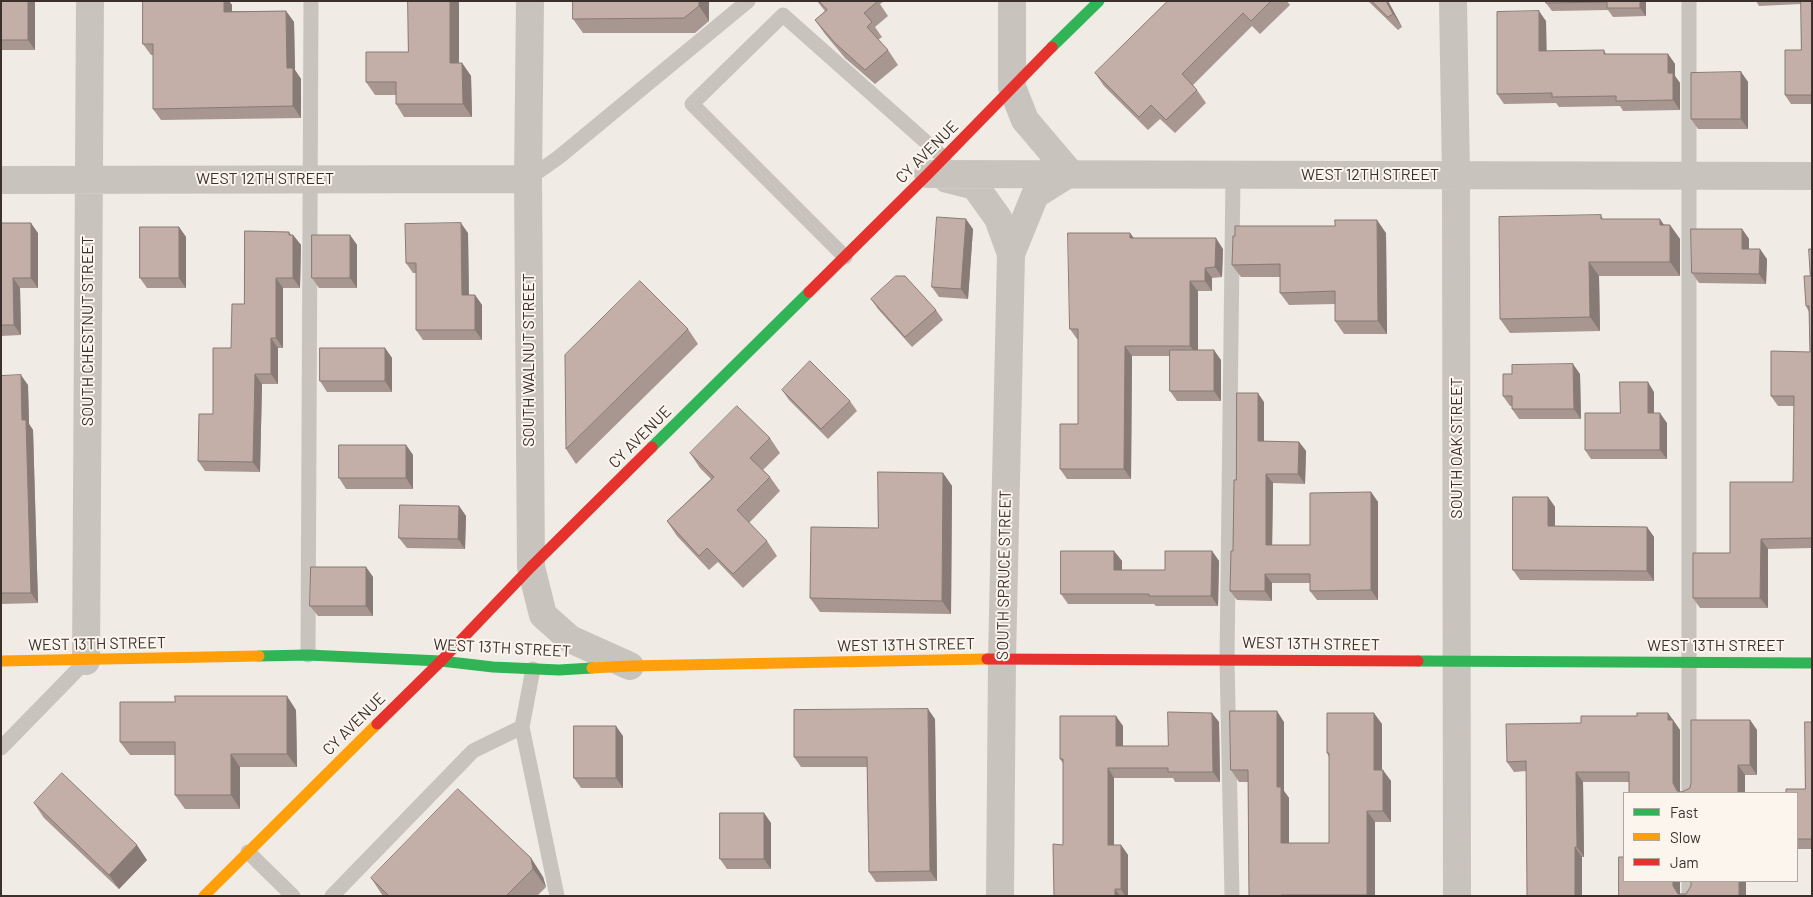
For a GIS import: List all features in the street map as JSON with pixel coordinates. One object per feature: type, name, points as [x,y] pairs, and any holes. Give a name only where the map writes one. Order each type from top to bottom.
[{"type":"street","name":"SOUTH CHESTNUT STREET","points":[[86,661],[90,1]]},
{"type":"street","name":"SOUTH WALNUT STREET","points":[[530,1],[528,179],[531,568],[543,615],[570,639],[630,666]]},
{"type":"street","points":[[1012,1],[1012,87],[1025,120],[1070,174]]},
{"type":"street","name":"CY AVENUE","points":[[204,896],[1099,1]]},
{"type":"street","name":"SOUTH OAK STREET","points":[[1453,1],[1456,175],[1457,896]]},
{"type":"street","name":"WEST 12TH STREET","points":[[936,166],[1070,174],[1812,176]]},
{"type":"street","name":"SOUTH SPRUCE STREET","points":[[936,166],[975,186],[998,218],[1011,254]]},
{"type":"street","name":"SOUTH SPRUCE STREET","points":[[1000,896],[1002,659],[1011,254],[1035,194],[1070,174]]},
{"type":"street","name":"WEST 12TH STREET","points":[[1,180],[528,179]]},
{"type":"street","name":"WEST 13TH STREET","points":[[1,661],[86,661],[308,655],[441,661],[493,667],[559,670],[630,666],[1002,659],[1812,663]]},
{"type":"lane","points":[[308,655],[311,1]]},
{"type":"lane","points":[[528,179],[559,157],[748,1]]},
{"type":"lane","points":[[1689,1],[1689,792]]},
{"type":"lane","points":[[845,257],[692,104],[783,15],[936,166]]},
{"type":"lane","points":[[1232,896],[1227,660],[1233,175]]},
{"type":"lane","points":[[1,748],[86,661]]},
{"type":"lane","points":[[533,669],[522,727],[557,896]]},
{"type":"lane","points":[[332,896],[473,751],[522,727]]},
{"type":"lane","points":[[248,852],[293,896]]},
{"type":"lane","points":[[1689,882],[1689,896]]},
{"type":"building","points":[[1,1],[28,1],[28,40],[1,40]]},
{"type":"building","points":[[143,1],[224,1],[224,12],[286,11],[287,68],[293,68],[293,106],[153,109],[153,44],[143,44]]},
{"type":"building","points":[[408,1],[450,1],[450,63],[462,63],[463,104],[396,104],[396,82],[366,82],[366,52],[408,52]]},
{"type":"building","points":[[573,1],[699,1],[699,6],[684,18],[573,19]]},
{"type":"building","points":[[819,1],[878,1],[864,13],[872,22],[867,27],[888,50],[865,70],[835,43],[815,20],[827,10]]},
{"type":"building","points":[[1168,1],[1271,1],[1251,21],[1243,13],[1182,74],[1197,90],[1166,120],[1151,105],[1139,117],[1095,73]]},
{"type":"building","points":[[1372,1],[1386,1],[1393,14],[1388,17]]},
{"type":"building","points":[[1546,1],[1640,1],[1640,8],[1607,8],[1607,2],[1546,3]]},
{"type":"building","points":[[1801,1],[1812,1],[1812,95],[1785,95],[1785,50],[1801,50]]},
{"type":"building","points":[[1539,11],[1539,51],[1604,50],[1604,54],[1668,54],[1668,73],[1673,73],[1673,100],[1616,101],[1616,96],[1552,97],[1552,93],[1497,94],[1497,12]]},
{"type":"building","points":[[1741,72],[1741,119],[1691,119],[1691,73]]},
{"type":"building","points":[[1601,215],[1601,219],[1660,219],[1660,225],[1670,225],[1670,262],[1589,262],[1590,317],[1500,319],[1499,217]]},
{"type":"building","points":[[937,217],[966,219],[961,289],[932,287]]},
{"type":"building","points":[[1335,220],[1377,220],[1378,321],[1335,321],[1335,291],[1280,293],[1280,264],[1232,265],[1235,226],[1335,226]]},
{"type":"building","points":[[1,223],[31,223],[31,278],[13,278],[14,325],[1,325]]},
{"type":"building","points":[[461,223],[462,295],[475,295],[475,330],[416,330],[416,263],[406,263],[405,224]]},
{"type":"building","points":[[140,227],[179,227],[179,278],[140,278]]},
{"type":"building","points":[[1691,229],[1742,229],[1742,249],[1760,249],[1759,274],[1692,273]]},
{"type":"building","points":[[245,231],[289,232],[289,235],[293,235],[293,278],[276,278],[276,338],[271,338],[271,374],[255,374],[253,462],[198,461],[199,414],[213,414],[213,348],[231,348],[232,304],[244,304]]},
{"type":"building","points":[[1068,233],[1130,233],[1130,238],[1216,238],[1215,267],[1205,268],[1205,281],[1190,281],[1190,346],[1125,346],[1124,469],[1060,469],[1060,424],[1078,424],[1078,329],[1070,329]]},
{"type":"building","points":[[312,235],[350,235],[350,278],[312,278]]},
{"type":"building","points":[[1809,249],[1812,249],[1812,538],[1761,539],[1760,598],[1693,598],[1693,553],[1730,553],[1730,482],[1793,482],[1794,396],[1771,396],[1771,351],[1810,352],[1809,306],[1806,306],[1804,276],[1810,276]]},
{"type":"building","points":[[896,276],[905,276],[936,310],[905,337],[871,299]]},
{"type":"building","points":[[640,281],[688,329],[566,449],[565,355]]},
{"type":"building","points":[[320,348],[385,348],[385,381],[320,381]]},
{"type":"building","points":[[1170,350],[1214,350],[1214,391],[1170,391]]},
{"type":"building","points":[[810,361],[850,401],[821,429],[782,390]]},
{"type":"building","points":[[1573,364],[1574,409],[1512,409],[1512,396],[1503,396],[1503,374],[1512,374],[1512,365]]},
{"type":"building","points":[[21,375],[22,420],[26,420],[31,593],[1,593],[1,376]]},
{"type":"building","points":[[1620,382],[1648,382],[1648,413],[1660,413],[1660,450],[1585,450],[1585,413],[1620,413]]},
{"type":"building","points":[[1237,393],[1258,393],[1258,441],[1299,442],[1298,474],[1266,474],[1266,545],[1310,545],[1310,493],[1371,492],[1371,590],[1310,591],[1310,574],[1265,574],[1265,591],[1230,591],[1231,551],[1233,551],[1234,480],[1236,480]]},
{"type":"building","points":[[737,406],[770,438],[750,458],[770,477],[737,510],[767,541],[733,574],[707,548],[699,556],[667,521],[714,477],[690,453]]},
{"type":"building","points":[[339,445],[406,445],[406,478],[339,478]]},
{"type":"building","points":[[878,472],[943,473],[942,601],[810,598],[811,527],[878,528]]},
{"type":"building","points":[[1513,497],[1548,497],[1548,526],[1647,527],[1647,571],[1513,570]]},
{"type":"building","points":[[400,505],[459,506],[458,539],[399,538]]},
{"type":"building","points":[[1061,551],[1114,551],[1114,570],[1165,570],[1165,551],[1212,551],[1211,596],[1061,594]]},
{"type":"building","points":[[311,567],[366,567],[366,606],[310,606]]},
{"type":"building","points":[[175,696],[287,696],[287,754],[231,754],[231,795],[175,795],[175,742],[120,742],[120,702],[175,702]]},
{"type":"building","points":[[928,709],[930,871],[869,872],[867,757],[794,757],[794,710]]},
{"type":"building","points":[[1230,711],[1277,711],[1277,787],[1281,787],[1281,843],[1329,843],[1327,713],[1374,713],[1374,770],[1383,770],[1383,811],[1367,811],[1367,895],[1249,896],[1248,770],[1231,770]]},
{"type":"building","points":[[1168,712],[1212,713],[1213,772],[1168,772],[1168,768],[1108,768],[1108,845],[1121,845],[1121,889],[1115,889],[1115,896],[1054,896],[1053,844],[1063,845],[1063,759],[1060,759],[1060,716],[1116,716],[1116,746],[1168,746]]},
{"type":"building","points":[[1637,713],[1668,713],[1668,720],[1673,720],[1673,783],[1677,791],[1682,792],[1629,792],[1629,772],[1576,772],[1577,847],[1575,847],[1575,896],[1527,896],[1526,761],[1507,762],[1506,724],[1581,723],[1581,716],[1637,716]]},
{"type":"building","points":[[1691,720],[1750,720],[1750,765],[1738,765],[1738,792],[1682,792],[1690,788],[1691,783]]},
{"type":"building","points":[[1805,722],[1812,722],[1812,839],[1798,839],[1798,792],[1786,792],[1786,789],[1805,789]]},
{"type":"building","points":[[574,726],[616,726],[616,778],[574,778]]},
{"type":"building","points":[[62,773],[137,845],[109,875],[34,803]]},
{"type":"building","points":[[458,789],[531,858],[533,869],[506,896],[389,896],[371,878]]},
{"type":"building","points":[[720,813],[764,813],[764,859],[720,859]]},
{"type":"building","points":[[1619,857],[1623,857],[1623,882],[1673,882],[1673,886],[1678,894],[1686,894],[1691,886],[1691,882],[1739,882],[1739,896],[1619,896]]},
{"type":"traffic: fast","points":[[1052,47],[1099,1]]},
{"type":"traffic: fast","points":[[652,447],[809,292]]},
{"type":"traffic: fast","points":[[259,656],[308,655],[441,661],[493,667],[559,670],[592,668]]},
{"type":"traffic: fast","points":[[1418,661],[1812,663]]},
{"type":"traffic: slow","points":[[1,661],[259,656]]},
{"type":"traffic: slow","points":[[592,668],[987,659]]},
{"type":"traffic: slow","points":[[204,896],[377,724]]},
{"type":"traffic: jam","points":[[809,292],[1052,47]]},
{"type":"traffic: jam","points":[[377,724],[652,447]]},
{"type":"traffic: jam","points":[[987,659],[1418,661]]}]
